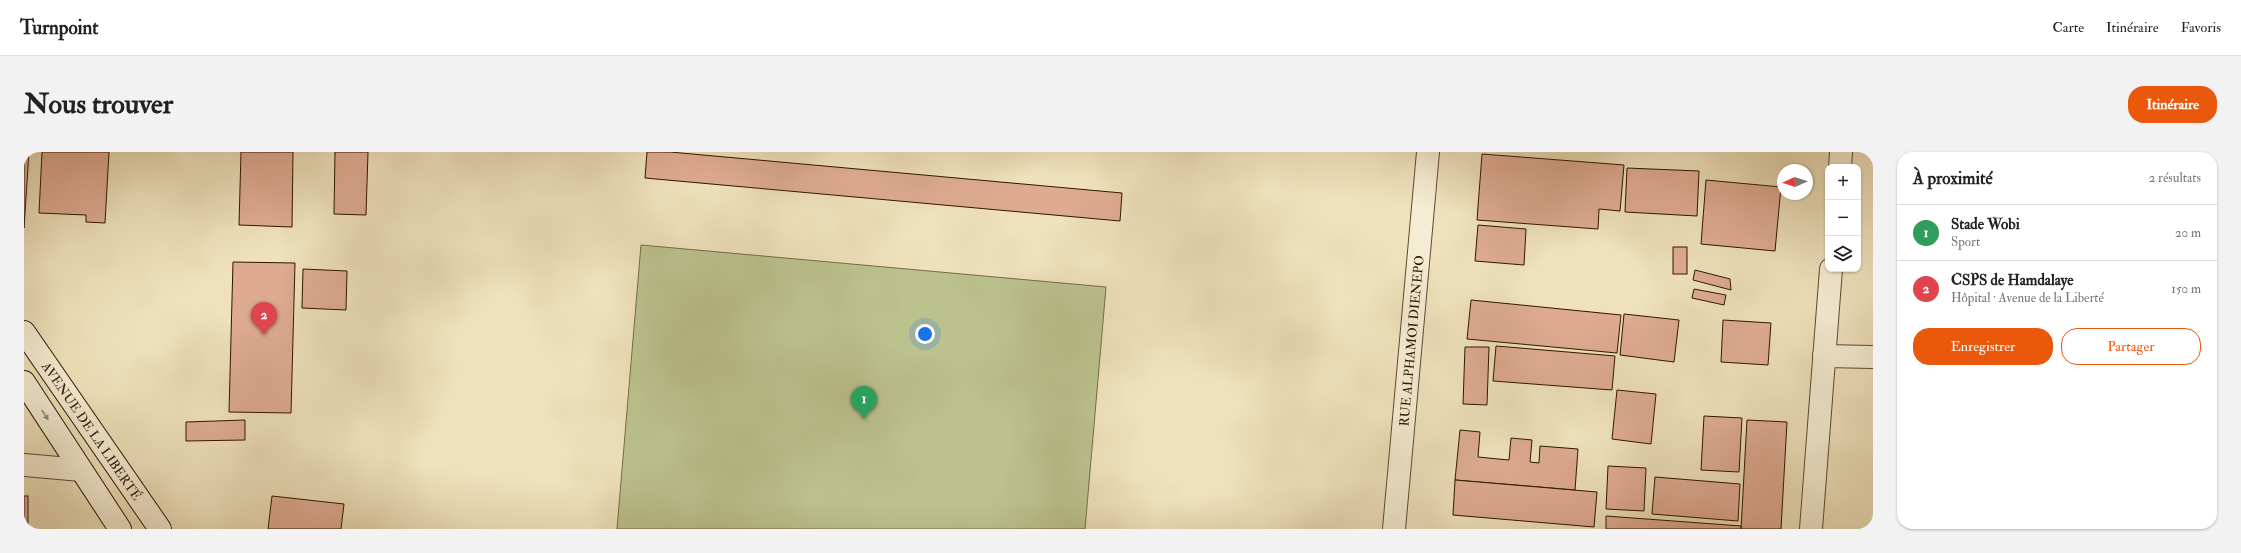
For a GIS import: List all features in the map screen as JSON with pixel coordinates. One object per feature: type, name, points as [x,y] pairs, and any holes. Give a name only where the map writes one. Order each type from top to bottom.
[{"type":"street","name":"RUE ALPHAMOI DIENEPO","points":[[1394,529],[1428,152]]},
{"type":"street","points":[[1840,164],[1841,152]]},
{"type":"street","points":[[1811,529],[1831,272]]},
{"type":"street","name":"AVENUE DE LA LIBERTÉ","points":[[24,332],[160,529]]},
{"type":"street","points":[[1824,356],[1873,357]]},
{"type":"street","points":[[24,382],[120,529]]},
{"type":"street","points":[[24,465],[81,470]]},
{"type":"green space","points":[[641,245],[1106,287],[1085,529],[617,529]]},
{"type":"building","points":[[24,152],[29,152],[24,228]]},
{"type":"building","points":[[42,152],[109,152],[105,223],[86,222],[86,215],[39,213]]},
{"type":"building","points":[[241,152],[293,152],[292,227],[239,225]]},
{"type":"building","points":[[335,152],[368,152],[366,215],[334,214]]},
{"type":"building","points":[[647,152],[670,152],[1122,193],[1120,221],[645,178]]},
{"type":"building","points":[[1482,154],[1624,165],[1620,211],[1599,209],[1598,229],[1477,220]]},
{"type":"building","points":[[1627,168],[1699,171],[1697,216],[1625,212]]},
{"type":"building","points":[[1706,180],[1777,187],[1777,200],[1780,200],[1775,251],[1701,244]]},
{"type":"building","points":[[1478,225],[1526,229],[1524,265],[1475,261]]},
{"type":"building","points":[[1673,247],[1687,247],[1687,274],[1673,274]]},
{"type":"building","points":[[233,262],[295,263],[291,413],[229,412]]},
{"type":"building","points":[[303,269],[347,271],[346,310],[302,308]]},
{"type":"building","points":[[1695,270],[1730,279],[1731,290],[1693,280]]},
{"type":"building","points":[[1694,289],[1726,295],[1724,305],[1692,298]]},
{"type":"building","points":[[1471,300],[1621,315],[1617,353],[1467,339]]},
{"type":"building","points":[[1624,314],[1679,320],[1674,362],[1620,355]]},
{"type":"building","points":[[1723,320],[1771,323],[1768,365],[1721,362]]},
{"type":"building","points":[[1496,346],[1615,356],[1612,390],[1493,381]]},
{"type":"building","points":[[1465,347],[1489,347],[1487,405],[1463,404]]},
{"type":"building","points":[[1617,390],[1656,394],[1651,444],[1612,439]]},
{"type":"building","points":[[1704,416],[1742,418],[1739,472],[1701,470]]},
{"type":"building","points":[[245,420],[245,440],[186,441],[186,422]]},
{"type":"building","points":[[1747,420],[1787,422],[1781,529],[1741,529]]},
{"type":"building","points":[[1460,430],[1480,432],[1478,457],[1509,460],[1511,438],[1532,440],[1530,462],[1539,463],[1540,446],[1578,449],[1575,490],[1455,480]]},
{"type":"building","points":[[1608,466],[1646,468],[1644,511],[1606,509]]},
{"type":"building","points":[[1655,477],[1740,484],[1738,521],[1652,514]]},
{"type":"building","points":[[1455,480],[1597,492],[1594,527],[1453,515]]},
{"type":"building","points":[[24,496],[28,496],[28,529],[24,529]]},
{"type":"building","points":[[272,496],[344,504],[341,529],[268,529]]},
{"type":"building","points":[[1606,516],[1741,526],[1741,529],[1606,529]]},
{"type":"place","name":"CSPS de Hamdalaye","points":[[264,335]]},
{"type":"place","name":"Stade Wobi","points":[[864,419]]}]
